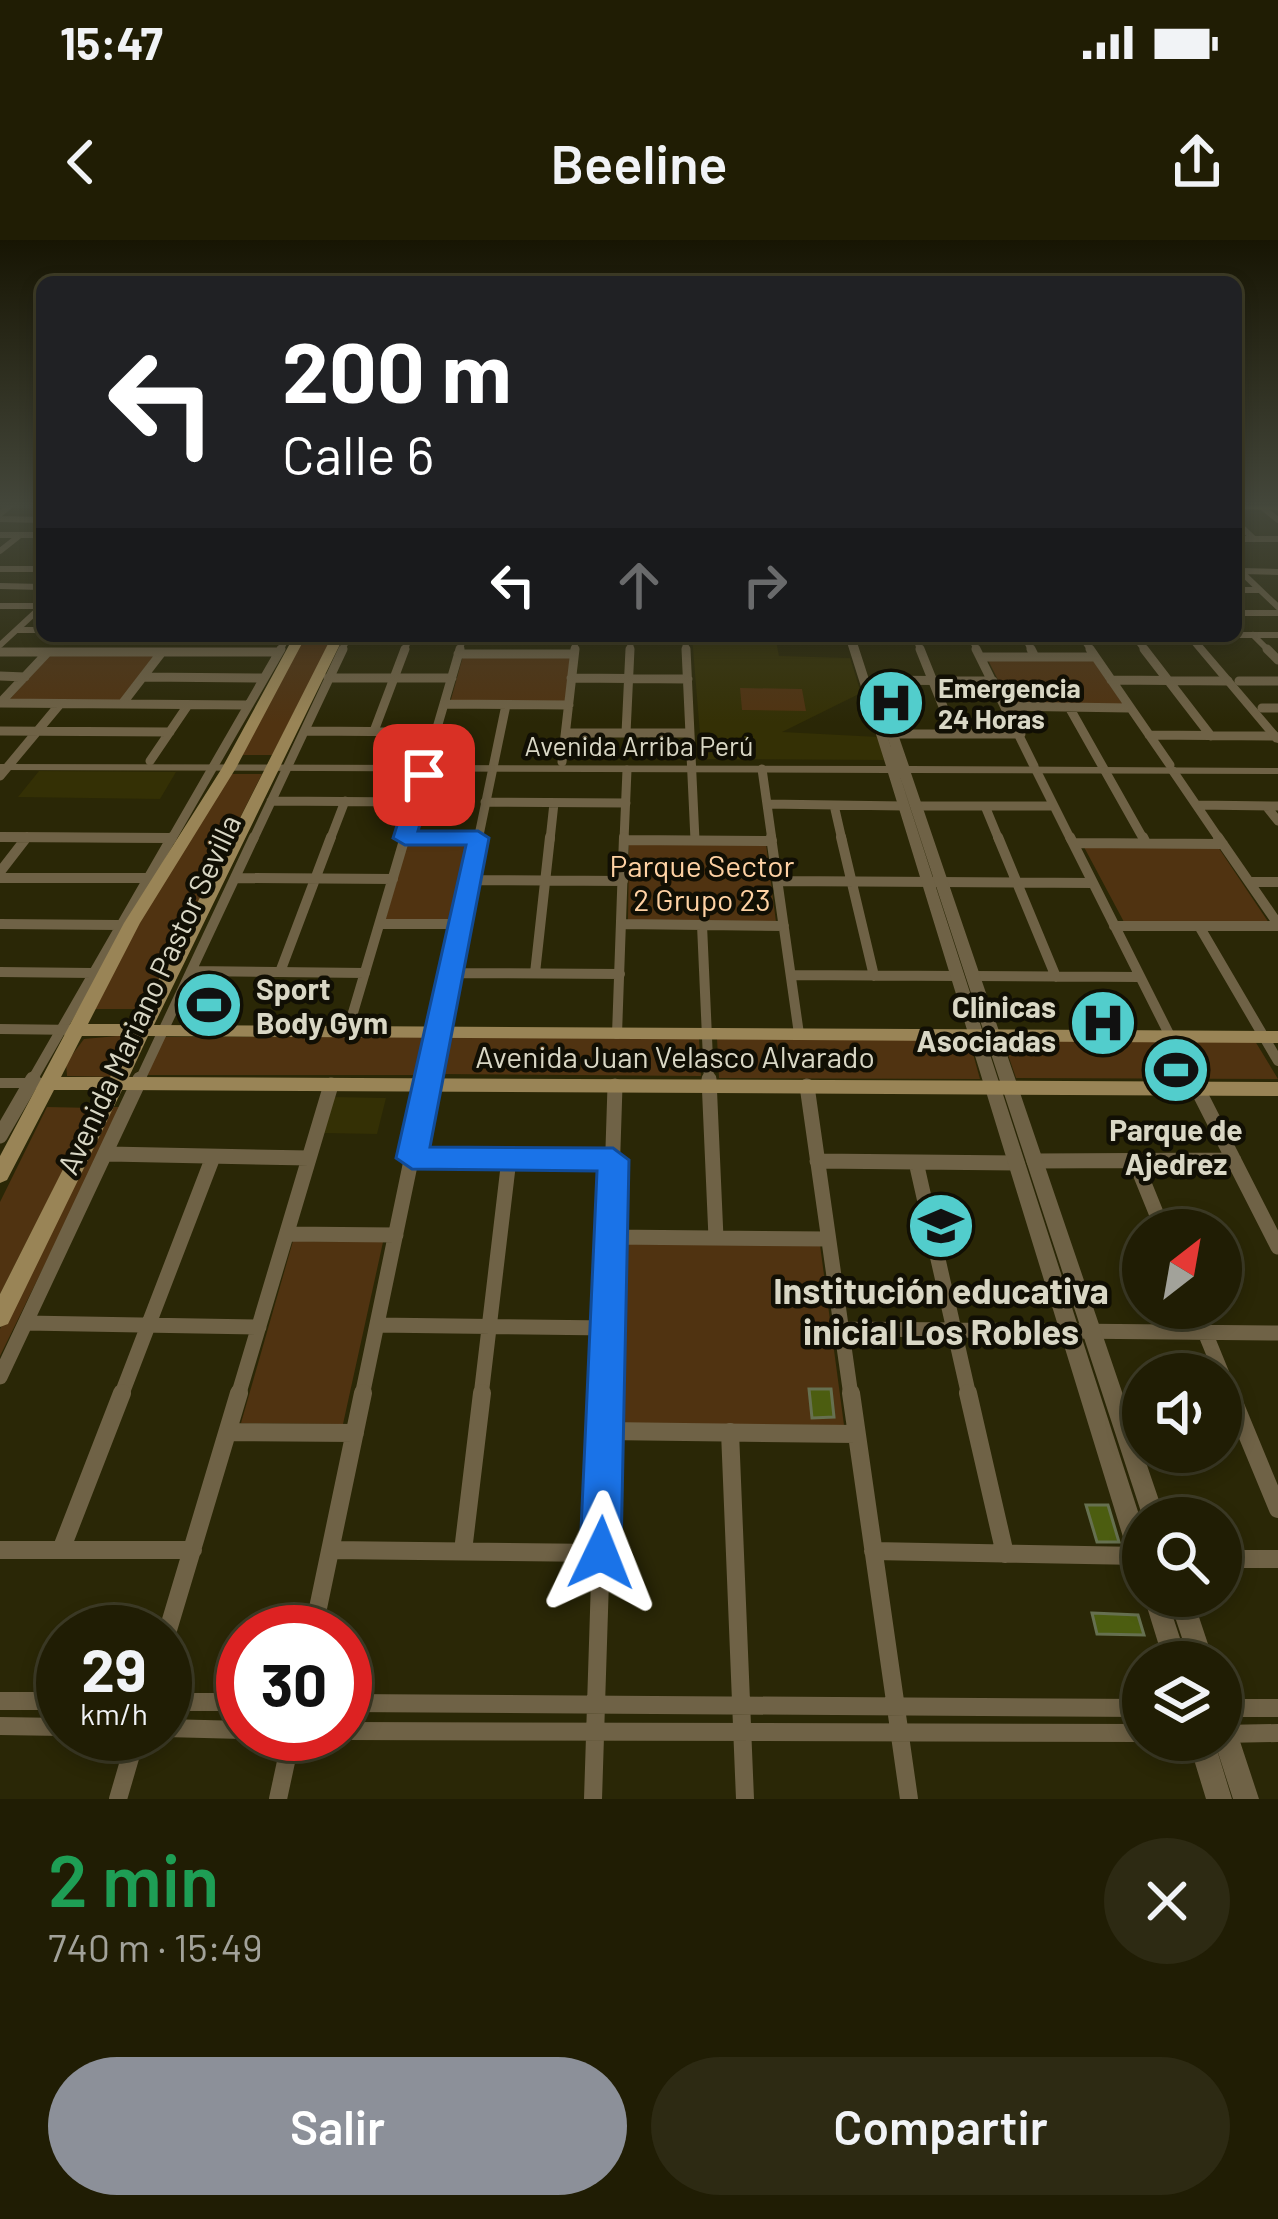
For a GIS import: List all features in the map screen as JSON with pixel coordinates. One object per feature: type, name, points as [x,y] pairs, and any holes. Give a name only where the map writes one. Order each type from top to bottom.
[{"type":"main road","name":"Avenida Mariano Pastor Sevilla","points":[[0,1175],[69,1030],[296,642]]},
{"type":"main road","name":"Avenida Mariano Pastor Sevilla","points":[[0,1317],[128,1085],[335,642]]},
{"type":"main road","name":"Avenida Juan Velasco Alvarado","points":[[69,1030],[1271,1037]]},
{"type":"main road","name":"Avenida Juan Velasco Alvarado","points":[[40,1083],[1278,1089]]},
{"type":"street","points":[[1247,578],[1278,610]]},
{"type":"street","points":[[3,589],[36,587]]},
{"type":"street","points":[[1242,590],[1260,590]]},
{"type":"street","points":[[0,607],[36,608]]},
{"type":"street","points":[[1242,611],[1278,610]]},
{"type":"street","points":[[0,648],[36,612]]},
{"type":"street","points":[[16,630],[36,631]]},
{"type":"street","points":[[1242,634],[1278,635]]},
{"type":"street","points":[[1253,634],[1278,661]]},
{"type":"street","points":[[107,652],[116,642]]},
{"type":"street","points":[[218,652],[226,642]]},
{"type":"street","name":"Avenida Mariano Pastor Sevilla","points":[[69,1030],[118,925],[221,764],[247,705],[284,642]]},
{"type":"street","name":"Avenida Mariano Pastor Sevilla","points":[[153,1030],[191,971],[271,801],[281,765],[307,731],[346,642]]},
{"type":"street","points":[[374,731],[408,642]]},
{"type":"street","points":[[347,1033],[462,642]]},
{"type":"street","points":[[513,654],[516,642]]},
{"type":"street","points":[[562,762],[575,642]]},
{"type":"street","points":[[626,733],[631,642]]},
{"type":"street","points":[[686,642],[695,841]]},
{"type":"street","points":[[852,642],[1026,1162],[1092,1332],[1147,1497]]},
{"type":"street","points":[[862,642],[893,734],[898,768]]},
{"type":"street","points":[[917,642],[954,734]]},
{"type":"street","points":[[973,642],[1170,1036]]},
{"type":"street","points":[[1027,642],[1035,657]]},
{"type":"street","points":[[1085,642],[1278,925]]},
{"type":"street","points":[[1139,642],[1210,736]]},
{"type":"street","points":[[1196,642],[1262,708],[1277,734]]},
{"type":"street","points":[[1204,642],[1277,734]]},
{"type":"street","points":[[0,648],[278,652]]},
{"type":"street","points":[[0,704],[48,652]]},
{"type":"street","points":[[122,704],[162,652]]},
{"type":"street","points":[[458,654],[574,654]]},
{"type":"street","points":[[981,657],[1095,657]]},
{"type":"street","points":[[0,676],[25,677]]},
{"type":"street","points":[[143,677],[263,678]]},
{"type":"street","points":[[328,678],[452,678]]},
{"type":"street","points":[[571,678],[688,679]]},
{"type":"street","points":[[874,680],[993,681]]},
{"type":"street","points":[[1111,680],[1278,681]]},
{"type":"street","points":[[0,704],[247,705]]},
{"type":"street","points":[[5,766],[61,704]]},
{"type":"street","points":[[444,704],[568,705]]},
{"type":"street","points":[[150,760],[188,705]]},
{"type":"street","points":[[319,1605],[506,705]]},
{"type":"street","points":[[1006,706],[1130,708]]},
{"type":"street","points":[[1069,707],[1146,843]]},
{"type":"street","points":[[1262,708],[1278,708]]},
{"type":"street","points":[[0,730],[170,732]]},
{"type":"street","points":[[307,731],[436,732]]},
{"type":"street","points":[[566,733],[690,734]]},
{"type":"street","points":[[893,734],[1021,734]]},
{"type":"street","points":[[1149,735],[1277,734]]},
{"type":"street","name":"Avenida Arriba Perú","points":[[5,766],[150,760],[221,764]]},
{"type":"street","name":"Avenida Arriba Perú","points":[[493,766],[562,762],[762,770],[898,768]]},
{"type":"street","name":"Avenida Arriba Perú","points":[[5,766],[1278,768]]},
{"type":"street","points":[[617,1034],[627,770]]},
{"type":"street","points":[[762,770],[799,1034]]},
{"type":"street","points":[[271,801],[416,802]]},
{"type":"street","points":[[280,972],[345,802]]},
{"type":"street","points":[[485,802],[626,803]]},
{"type":"street","points":[[535,974],[554,802]]},
{"type":"street","points":[[767,804],[1054,806]]},
{"type":"street","points":[[834,805],[874,976]]},
{"type":"street","points":[[1197,805],[1272,806],[1278,821]]},
{"type":"street","points":[[986,806],[1057,976]]},
{"type":"street","points":[[0,837],[171,838]]},
{"type":"street","points":[[0,875],[26,837]]},
{"type":"street","points":[[405,838],[478,838]]},
{"type":"street","points":[[625,840],[772,842]]},
{"type":"street","points":[[1072,843],[1223,844]]},
{"type":"street","points":[[0,875],[146,878]]},
{"type":"street","points":[[236,878],[393,879]]},
{"type":"street","points":[[470,880],[623,881]]},
{"type":"street","points":[[778,881],[1093,883]]},
{"type":"street","points":[[1249,882],[1278,882]]},
{"type":"street","points":[[0,924],[118,925]]},
{"type":"street","points":[[380,924],[460,924]]},
{"type":"street","points":[[622,924],[784,926]]},
{"type":"street","points":[[702,925],[716,1238]]},
{"type":"street","points":[[1114,926],[1278,925]]},
{"type":"street","points":[[1198,926],[1271,1037],[1278,1061]]},
{"type":"street","points":[[191,971],[365,973]]},
{"type":"street","points":[[0,972],[92,973]]},
{"type":"street","points":[[450,973],[620,974]]},
{"type":"street","points":[[791,975],[1140,977]]},
{"type":"street","name":"Avenida Juan Velasco Alvarado","points":[[0,1029],[69,1030]]},
{"type":"street","name":"Avenida Juan Velasco Alvarado","points":[[0,1083],[40,1083]]},
{"type":"street","name":"Avenida Mariano Pastor Sevilla","points":[[0,1136],[40,1083]]},
{"type":"street","name":"Avenida Mariano Pastor Sevilla","points":[[0,1377],[109,1154],[128,1085]]},
{"type":"street","points":[[176,1605],[331,1085]]},
{"type":"street","points":[[593,1799],[615,1086]]},
{"type":"street","points":[[806,1086],[909,1799]]},
{"type":"street","points":[[1197,1088],[1277,1243]]},
{"type":"street","points":[[109,1154],[309,1158]]},
{"type":"street","points":[[61,1550],[213,1156]]},
{"type":"street","points":[[412,1158],[613,1160]]},
{"type":"street","points":[[463,1552],[509,1159]]},
{"type":"street","points":[[817,1160],[1234,1160]]},
{"type":"street","points":[[1135,1161],[1154,1209]]},
{"type":"street","points":[[916,1162],[1005,1554]]},
{"type":"street","points":[[1026,1162],[1070,1331],[1122,1497]]},
{"type":"street","points":[[287,1234],[396,1235]]},
{"type":"street","points":[[610,1237],[828,1239]]},
{"type":"street","points":[[26,1323],[260,1327]]},
{"type":"street","points":[[377,1325],[608,1328]]},
{"type":"street","points":[[842,1329],[1278,1333]]},
{"type":"street","points":[[1204,1329],[1278,1509]]},
{"type":"street","points":[[604,1431],[856,1434]]},
{"type":"street","points":[[228,1432],[355,1433]]},
{"type":"street","points":[[730,1432],[745,1799]]},
{"type":"street","points":[[0,1550],[193,1550]]},
{"type":"street","points":[[330,1550],[601,1553]]},
{"type":"street","points":[[873,1551],[1122,1559]]},
{"type":"street","points":[[1242,1559],[1278,1559]]},
{"type":"street","points":[[0,1700],[36,1701]]},
{"type":"street","points":[[372,1703],[1122,1708]]},
{"type":"street","points":[[1242,1719],[1278,1708]]},
{"type":"street","points":[[0,1726],[36,1727]]},
{"type":"street","points":[[1242,1729],[1278,1733]]},
{"type":"street","points":[[372,1731],[1122,1733]]},
{"type":"street","points":[[118,1799],[129,1761]]},
{"type":"street","points":[[278,1799],[286,1761]]},
{"type":"street","points":[[1218,1761],[1219,1799]]},
{"type":"street","points":[[1231,1761],[1246,1799]]},
{"type":"shaded area","points":[[692,642],[776,642],[779,656],[850,658],[861,693],[782,732],[879,737],[886,760],[702,759]]},
{"type":"shaded area","points":[[39,771],[176,772],[160,799],[18,797]]},
{"type":"shaded area","points":[[334,1097],[386,1098],[377,1134],[324,1133]]},
{"type":"green space","points":[[302,642],[330,642],[272,755],[240,755]]},
{"type":"green space","points":[[51,654],[155,654],[120,701],[8,701]]},
{"type":"green space","points":[[463,656],[570,656],[565,704],[450,703]]},
{"type":"green space","points":[[987,658],[1092,659],[1124,705],[1010,704]]},
{"type":"green space","points":[[740,688],[802,689],[806,711],[742,710]]},
{"type":"green space","points":[[230,774],[262,774],[144,1009],[93,1009],[137,924]]},
{"type":"green space","points":[[408,841],[470,842],[453,922],[385,921]]},
{"type":"green space","name":"Parque Sector 2 Grupo 23","points":[[629,843],[766,844],[776,922],[628,920]]},
{"type":"green space","points":[[1084,847],[1218,847],[1269,923],[1124,922]]},
{"type":"green space","points":[[128,1035],[114,1077],[67,1076],[66,1063],[84,1039]]},
{"type":"green space","points":[[164,1037],[426,1037],[418,1075],[147,1075]]},
{"type":"green space","points":[[443,1037],[699,1039],[701,1076],[436,1074]]},
{"type":"green space","points":[[717,1038],[969,1039],[980,1079],[719,1078]]},
{"type":"green space","points":[[1003,1040],[1255,1041],[1278,1079],[1016,1078]]},
{"type":"green space","points":[[47,1107],[95,1108],[0,1294],[0,1202]]},
{"type":"green space","points":[[109,1107],[122,1107],[0,1356],[0,1329]]},
{"type":"green space","points":[[293,1241],[383,1242],[343,1424],[241,1423]]},
{"type":"green space","points":[[620,1244],[820,1245],[844,1425],[611,1424]]},
{"type":"building","points":[[809,1389],[831,1389],[834,1417],[812,1418]]},
{"type":"building","points":[[1086,1505],[1108,1505],[1119,1542],[1097,1542]]},
{"type":"building","points":[[1092,1613],[1139,1617],[1144,1635],[1097,1634]]},
{"type":"place","name":"Emergencia 24 Horas","points":[[891,703]]},
{"type":"place","name":"Sport Body Gym","points":[[209,1005]]},
{"type":"place","name":"Clinicas Asociadas","points":[[1103,1023]]},
{"type":"place","name":"Parque de Ajedrez","points":[[1176,1070]]},
{"type":"place","name":"Institución educativa inicial Los Robles","points":[[941,1226]]},
{"type":"route","points":[[424,775],[405,838],[478,838],[412,1158],[613,1160],[601,1553]]}]
